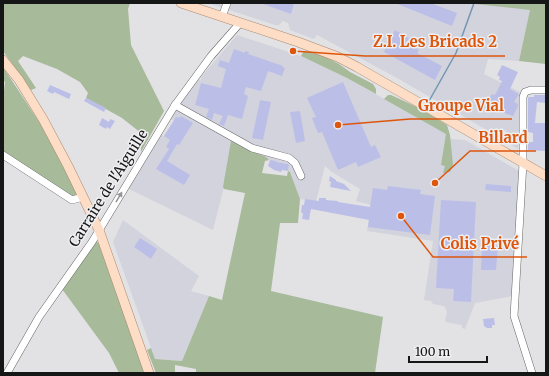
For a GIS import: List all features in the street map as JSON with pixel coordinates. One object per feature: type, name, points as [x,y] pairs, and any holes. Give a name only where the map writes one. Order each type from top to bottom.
[{"type":"main road","points":[[181,3],[298,42],[345,61],[546,176]]},
{"type":"main road","points":[[3,60],[19,80],[43,119],[99,230],[149,373]]},
{"type":"street","points":[[222,17],[227,3]]},
{"type":"street","name":"Carraire de l'Aiguille","points":[[7,373],[39,317],[99,230],[175,105],[211,56],[240,23]]},
{"type":"street","points":[[532,373],[514,316],[523,163],[523,96],[525,92],[531,90],[546,90]]},
{"type":"street","points":[[175,105],[252,148],[292,160],[301,176]]},
{"type":"street","points":[[3,155],[72,200],[83,197]]},
{"type":"shaded area","points":[[208,3],[546,3],[530,11],[519,61],[488,59],[484,74],[522,93],[518,149],[507,142],[506,130],[500,131],[497,136],[397,78],[317,35],[314,39],[290,30],[288,23],[283,21],[279,25],[275,25]]},
{"type":"shaded area","points":[[237,35],[301,56],[347,78],[450,135],[450,139],[465,140],[519,171],[512,296],[475,303],[465,329],[462,328],[462,325],[445,322],[447,311],[444,306],[433,304],[431,301],[424,300],[433,241],[367,231],[371,205],[356,201],[360,189],[325,166],[316,201],[300,199],[290,172],[288,171],[289,164],[269,160],[266,157],[224,187],[213,230],[127,188],[160,134],[164,136],[174,121],[170,118],[175,110],[198,79],[201,80],[201,77]]},
{"type":"shaded area","points":[[123,220],[199,276],[191,291],[209,296],[182,361],[155,359],[113,242]]},
{"type":"green space","points":[[3,3],[130,3],[128,9],[131,45],[164,111],[141,152],[141,133],[122,118],[86,98],[88,93],[80,82],[57,69],[23,56],[18,61],[36,88],[31,90],[3,51]]},
{"type":"green space","points":[[476,3],[546,3],[546,64],[519,61],[530,10]]},
{"type":"green space","points":[[304,51],[324,56],[373,84],[376,89],[376,94],[301,56]]},
{"type":"green space","points":[[3,67],[45,131],[77,194],[75,197],[70,196],[3,153],[3,100],[5,82],[3,80]]},
{"type":"green space","points":[[388,95],[421,109],[447,125],[450,135],[453,165],[450,172],[443,173],[445,166],[441,165],[446,134],[384,99]]},
{"type":"green space","points":[[231,141],[266,157],[269,160],[265,161],[262,173],[287,176],[288,171],[290,172],[300,199],[298,223],[280,223],[271,291],[383,317],[375,373],[196,373],[196,369],[175,365],[175,373],[156,373],[147,350],[151,348],[155,359],[182,361],[209,296],[222,300],[245,193],[224,189],[223,187]]},
{"type":"green space","points":[[96,241],[100,245],[145,373],[119,373],[109,353],[62,289]]},
{"type":"building","points":[[260,3],[294,3],[291,14]]},
{"type":"building","points":[[395,3],[430,3],[457,13],[452,26]]},
{"type":"building","points":[[395,30],[409,38],[406,43],[419,50],[417,53],[442,66],[435,80],[384,52]]},
{"type":"building","points":[[234,49],[245,53],[245,51],[249,52],[248,54],[285,68],[282,76],[268,71],[261,91],[246,87],[244,94],[248,96],[242,119],[228,115],[224,126],[219,124],[223,116],[214,113],[212,120],[206,117],[209,109],[195,105],[201,83],[221,88],[226,69],[218,66],[220,60],[229,63]]},
{"type":"building","points":[[502,65],[518,72],[510,89],[519,94],[514,102],[518,104],[518,106],[513,116],[508,115],[487,102],[492,94],[495,95],[502,81],[499,80],[500,77],[497,75]]},
{"type":"building","points":[[343,82],[371,147],[375,145],[381,157],[358,167],[356,162],[338,170],[322,132],[318,133],[312,118],[316,117],[307,98]]},
{"type":"building","points":[[50,85],[71,94],[69,99],[54,92],[53,94],[47,91]]},
{"type":"building","points":[[534,95],[546,95],[546,103],[537,102],[535,123],[546,123],[546,151],[528,150],[528,142],[533,142],[533,133],[528,132],[528,98],[534,97]]},
{"type":"building","points":[[86,98],[106,108],[104,112],[84,101]]},
{"type":"building","points":[[260,100],[271,102],[263,140],[252,138]]},
{"type":"building","points":[[300,111],[305,141],[296,143],[290,112]]},
{"type":"building","points":[[181,116],[193,123],[179,145],[177,144],[167,161],[190,175],[184,185],[156,169],[169,149],[166,147],[170,140],[164,136],[176,117],[179,118]]},
{"type":"building","points":[[102,118],[109,122],[110,119],[115,121],[110,129],[107,127],[106,129],[99,125]]},
{"type":"building","points":[[270,160],[288,164],[288,171],[282,170],[281,172],[274,170],[268,166]]},
{"type":"building","points":[[330,176],[336,181],[344,184],[351,191],[330,187]]},
{"type":"building","points":[[486,184],[511,186],[511,192],[485,190]]},
{"type":"building","points":[[388,186],[421,190],[420,194],[435,196],[430,235],[368,227],[369,220],[311,209],[309,220],[302,219],[302,205],[304,205],[305,199],[319,201],[319,198],[326,198],[326,200],[370,207],[373,188],[387,190]]},
{"type":"building","points":[[441,200],[476,202],[471,302],[453,301],[454,289],[436,288]]},
{"type":"building","points":[[140,238],[157,249],[151,259],[134,247]]},
{"type":"building","points":[[482,245],[498,246],[496,270],[481,270]]},
{"type":"building","points":[[494,318],[495,325],[492,325],[492,328],[487,328],[484,326],[483,319]]},
{"type":"waterway","points":[[429,101],[456,53],[474,3]]},
{"type":"place","name":"Z.I. Les Bricads 2","points":[[293,51]]},
{"type":"place","name":"Groupe Vial","points":[[338,125]]},
{"type":"place","name":"Billard","points":[[435,183]]},
{"type":"place","name":"Colis Privé","points":[[401,216]]}]
